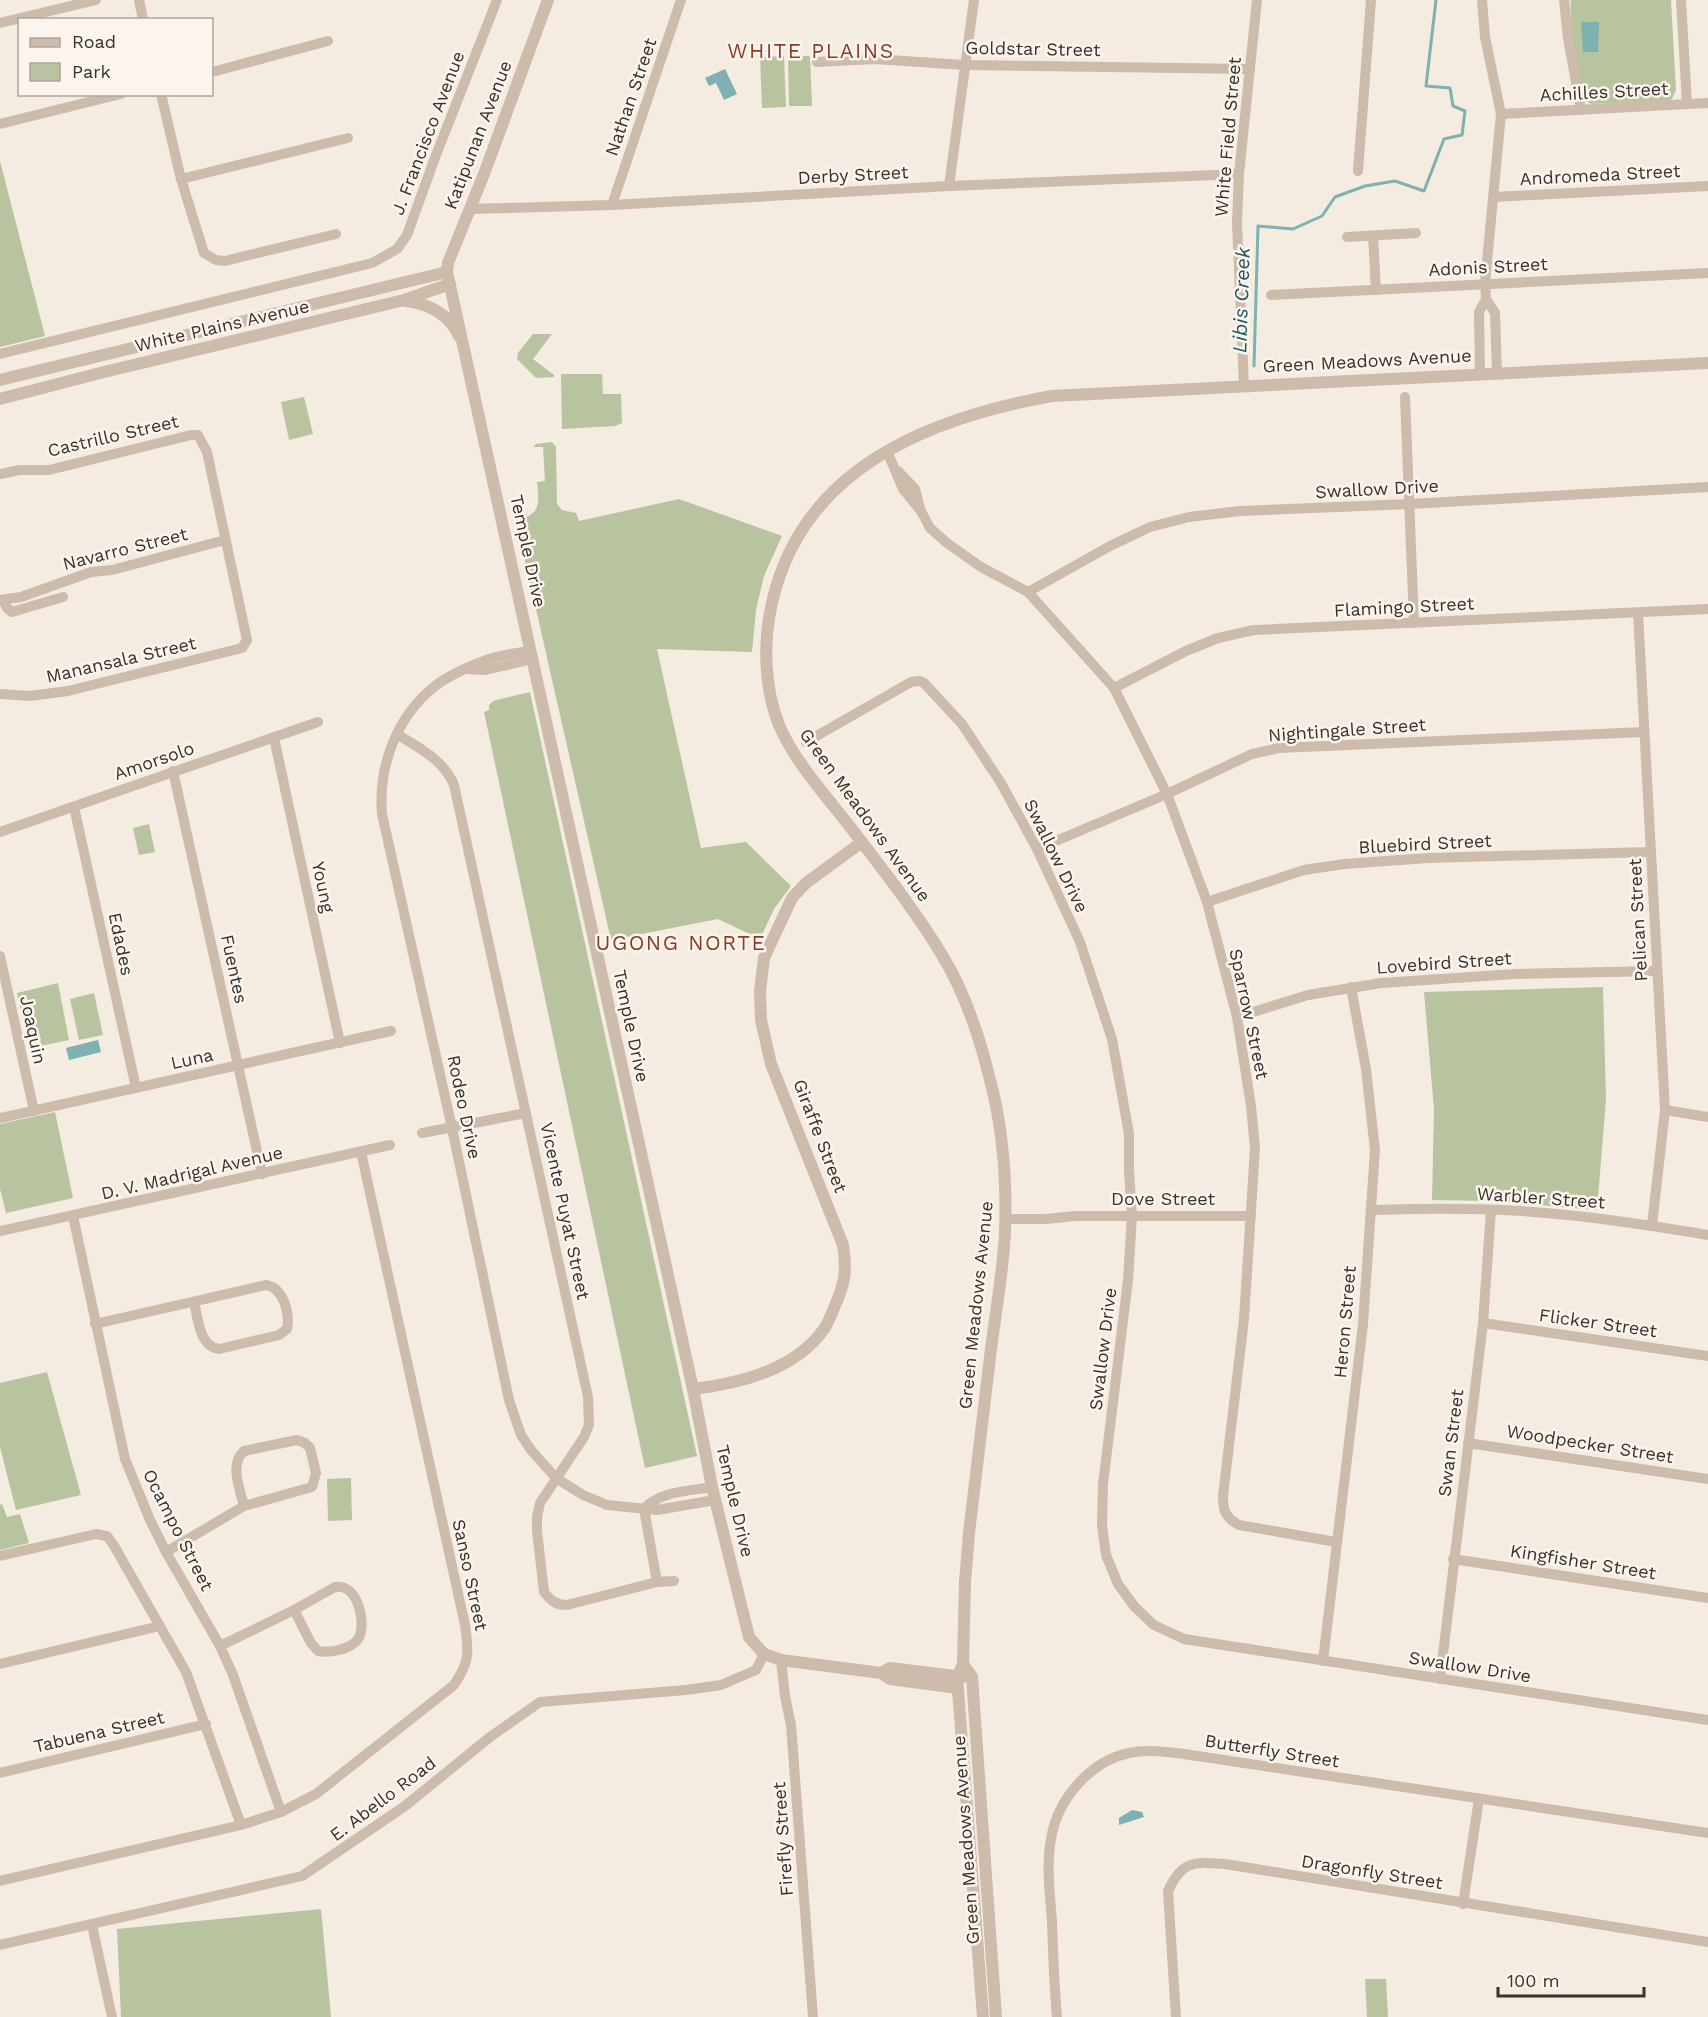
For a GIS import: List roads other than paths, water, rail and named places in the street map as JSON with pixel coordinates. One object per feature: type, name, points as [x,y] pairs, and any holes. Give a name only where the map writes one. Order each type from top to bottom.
[{"type":"street","points":[[0,22],[96,0]]},
{"type":"street","points":[[138,0],[142,18]]},
{"type":"street","name":"J. Francisco Avenue","points":[[0,354],[372,263],[397,249],[407,235],[497,0]]},
{"type":"street","name":"Katipunan Avenue","points":[[448,278],[448,263],[548,0]]},
{"type":"street","name":"Nathan Street","points":[[612,205],[681,0]]},
{"type":"street","points":[[949,186],[974,0]]},
{"type":"street","name":"White Field Street","points":[[1244,386],[1237,223],[1239,174],[1257,0]]},
{"type":"street","points":[[1358,171],[1371,0]]},
{"type":"street","points":[[1482,0],[1485,37],[1501,114],[1485,283],[1486,298],[1495,313],[1497,373]]},
{"type":"street","points":[[1564,0],[1568,38],[1581,110]]},
{"type":"street","points":[[1681,0],[1687,104]]},
{"type":"street","points":[[213,72],[328,42]]},
{"type":"street","name":"Goldstar Street","points":[[817,62],[875,58],[964,65],[1250,69]]},
{"type":"street","points":[[0,124],[113,96]]},
{"type":"street","points":[[161,96],[181,179],[204,253],[216,260],[225,261],[336,234]]},
{"type":"street","name":"Achilles Street","points":[[1501,114],[1708,103]]},
{"type":"street","points":[[181,179],[348,138]]},
{"type":"street","name":"Derby Street","points":[[470,209],[612,205],[949,186],[1239,174]]},
{"type":"street","name":"Andromeda Street","points":[[1494,197],[1708,186]]},
{"type":"street","points":[[1347,237],[1416,233]]},
{"type":"street","points":[[1373,236],[1376,290]]},
{"type":"street","name":"Adonis Street","points":[[1270,295],[1708,273]]},
{"type":"street","name":"White Plains Avenue","points":[[0,399],[405,300],[448,278]]},
{"type":"street","name":"White Plains Avenue","points":[[0,380],[448,278]]},
{"type":"street","name":"Temple Drive","points":[[448,278],[693,1389],[715,1500],[749,1637],[765,1654]]},
{"type":"street","points":[[1480,374],[1479,312],[1486,298]]},
{"type":"street","points":[[405,300],[419,303],[439,312],[456,329],[464,345]]},
{"type":"street","points":[[96,357],[100,373]]},
{"type":"street","name":"Green Meadows Avenue","points":[[983,2017],[957,1683],[963,1664],[969,1533],[1005,1237],[1004,1164],[998,1117],[990,1077],[978,1038],[963,997],[943,956],[792,749],[779,724],[769,683],[766,656],[767,623],[787,557],[804,526],[828,496],[845,480],[887,451],[952,420],[1009,404],[1052,396],[1708,363]]},
{"type":"street","points":[[1405,397],[1414,623]]},
{"type":"street","name":"Castrillo Street","points":[[0,474],[20,470],[49,470],[198,435],[207,452],[225,540]]},
{"type":"street","name":"Sparrow Street","points":[[887,451],[895,469],[915,489],[921,511],[930,528],[981,567],[1029,592],[1114,688],[1167,794],[1207,902],[1237,1017],[1255,1148],[1244,1319],[1222,1496],[1223,1510],[1228,1519],[1239,1525],[1336,1542]]},
{"type":"street","name":"Swallow Drive","points":[[1029,592],[1110,546],[1150,527],[1189,517],[1240,511],[1708,487]]},
{"type":"street","name":"Navarro Street","points":[[2,600],[21,597],[91,572],[112,570],[225,540]]},
{"type":"street","name":"Manansala Street","points":[[0,694],[30,696],[68,691],[242,648],[247,643],[225,540]]},
{"type":"street","points":[[2,600],[12,612],[63,597]]},
{"type":"street","name":"Flamingo Street","points":[[1114,688],[1186,651],[1227,636],[1254,630],[1708,609]]},
{"type":"street","name":"Pelican Street","points":[[1638,613],[1665,1110],[1652,1225]]},
{"type":"street","name":"Rodeo Drive","points":[[532,655],[492,664],[485,670],[467,669],[437,684],[424,696],[408,716],[389,751],[382,784],[382,814],[514,1418],[521,1435],[556,1478],[583,1495],[607,1505],[657,1510],[715,1500]]},
{"type":"street","name":"Swallow Drive","points":[[806,742],[911,682],[924,683],[962,724],[1001,783],[1037,849],[1080,942],[1112,1039],[1129,1134],[1132,1216],[1128,1280],[1103,1484],[1102,1526],[1106,1555],[1118,1584],[1134,1606],[1154,1625],[1184,1639],[1708,1720]]},
{"type":"street","name":"Amorsolo","points":[[0,832],[318,722]]},
{"type":"street","name":"Nightingale Street","points":[[1037,849],[1167,794],[1252,754],[1279,748],[1644,732]]},
{"type":"street","name":"Vicente Puyat Street","points":[[397,734],[442,765],[454,785],[586,1386],[590,1412],[589,1425],[584,1437],[540,1503],[537,1517],[544,1592],[551,1601],[558,1605],[567,1605],[657,1582],[674,1581]]},
{"type":"street","name":"Young","points":[[274,738],[340,1043]]},
{"type":"street","name":"Fuentes","points":[[173,771],[262,1174]]},
{"type":"street","name":"Edades","points":[[74,807],[136,1088]]},
{"type":"street","name":"Giraffe Street","points":[[693,1389],[753,1377],[785,1363],[810,1345],[825,1327],[845,1283],[846,1264],[843,1245],[771,1064],[761,1020],[759,998],[764,958],[792,898],[806,883],[862,842]]},
{"type":"street","name":"Bluebird Street","points":[[1207,902],[1304,870],[1344,864],[1428,858],[1650,852]]},
{"type":"street","name":"Joaquin","points":[[0,956],[34,1111]]},
{"type":"street","name":"Lovebird Street","points":[[1237,1017],[1308,995],[1351,987],[1515,974],[1657,971]]},
{"type":"street","name":"Heron Street","points":[[1323,1661],[1363,1324],[1375,1150],[1366,1070],[1351,987]]},
{"type":"street","name":"Luna","points":[[0,1118],[391,1031]]},
{"type":"street","points":[[1665,1110],[1708,1117]]},
{"type":"street","points":[[422,1133],[526,1113]]},
{"type":"street","name":"D. V. Madrigal Avenue","points":[[0,1231],[390,1145]]},
{"type":"street","name":"Sanso Street","points":[[0,1881],[241,1825],[281,1812],[316,1794],[454,1685],[465,1668],[468,1649],[465,1625],[361,1152]]},
{"type":"street","name":"Warbler Street","points":[[1371,1210],[1491,1210],[1567,1215],[1652,1225],[1708,1235]]},
{"type":"street","name":"Swan Street","points":[[1440,1679],[1483,1323],[1491,1210]]},
{"type":"street","name":"Ocampo Street","points":[[73,1216],[125,1459],[166,1552],[220,1646],[233,1675],[281,1812]]},
{"type":"street","name":"Dove Street","points":[[1005,1216],[1251,1216]]},
{"type":"street","points":[[95,1324],[266,1285],[272,1286],[281,1294],[288,1322],[287,1329],[279,1335],[219,1349],[213,1348],[204,1339],[194,1302]]},
{"type":"street","name":"Flicker Street","points":[[1483,1323],[1708,1356]]},
{"type":"street","points":[[166,1552],[238,1512],[244,1506],[312,1487],[316,1473],[310,1448],[306,1443],[297,1440],[244,1451],[238,1456],[235,1466],[244,1506]]},
{"type":"street","name":"Woodpecker Street","points":[[1468,1443],[1708,1479]]},
{"type":"street","points":[[657,1582],[644,1509],[650,1501],[661,1497],[712,1486]]},
{"type":"street","points":[[0,1556],[96,1534],[107,1536],[186,1672],[241,1825]]},
{"type":"street","name":"Kingfisher Street","points":[[1453,1559],[1708,1598]]},
{"type":"street","points":[[220,1646],[335,1587],[345,1588],[353,1593],[357,1602],[360,1633],[357,1640],[344,1649],[318,1651],[310,1643],[294,1610]]},
{"type":"street","points":[[0,1664],[160,1626]]},
{"type":"street","points":[[765,1654],[781,1660],[882,1673],[890,1679],[957,1683],[972,1677],[963,1664]]},
{"type":"street","name":"E. Abello Road","points":[[0,1945],[306,1875],[405,1806],[490,1737],[540,1702],[721,1685],[756,1670],[765,1654]]},
{"type":"street","name":"Firefly Street","points":[[781,1660],[791,1725],[813,2017]]},
{"type":"street","name":"Green Meadows Avenue","points":[[972,1677],[996,2017]]},
{"type":"street","name":"Tabuena Street","points":[[0,1773],[206,1724]]},
{"type":"street","name":"Butterfly Street","points":[[1057,2017],[1049,1869],[1051,1839],[1057,1818],[1069,1796],[1082,1780],[1103,1763],[1128,1753],[1152,1750],[1708,1833]]},
{"type":"street","points":[[964,1777],[979,1775]]},
{"type":"street","points":[[1463,1904],[1479,1799]]},
{"type":"street","name":"Dragonfly Street","points":[[1176,2017],[1168,1891],[1174,1878],[1186,1866],[1204,1863],[1225,1864],[1463,1904],[1708,1941]]},
{"type":"street","points":[[972,1879],[987,1879]]},
{"type":"street","points":[[975,1921],[989,1921]]},
{"type":"street","points":[[92,1925],[112,2017]]},
{"type":"water","points":[[1581,22],[1599,22],[1598,52],[1583,52]]},
{"type":"water","points":[[725,69],[737,94],[724,100],[716,83],[709,86],[705,78]]},
{"type":"water","points":[[98,1040],[101,1052],[69,1060],[66,1048]]},
{"type":"water","points":[[1132,1810],[1142,1812],[1144,1817],[1119,1825],[1119,1818]]},
{"type":"waterway","name":"Libis Creek","points":[[1254,366],[1258,226],[1293,229],[1322,216],[1335,197],[1365,186],[1395,181],[1424,191],[1444,139],[1462,135],[1465,111],[1453,106],[1450,88],[1426,86],[1436,0]]},
{"type":"district","name":"WHITE PLAINS","points":[[811,51]]},
{"type":"district","name":"UGONG NORTE","points":[[681,943]]}]
